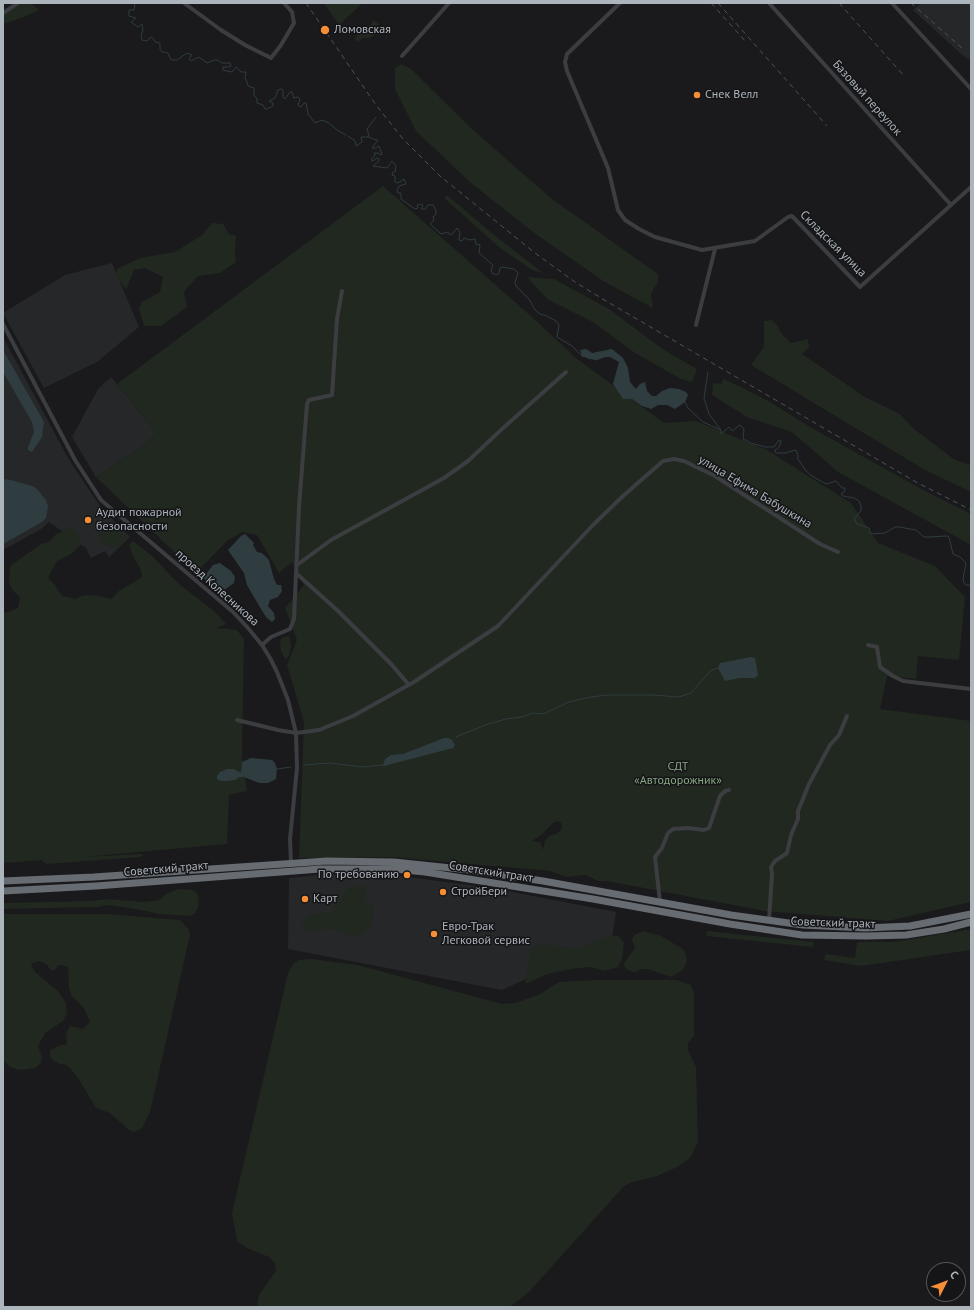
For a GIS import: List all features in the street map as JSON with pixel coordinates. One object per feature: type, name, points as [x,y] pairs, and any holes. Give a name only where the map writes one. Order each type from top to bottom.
[{"type":"highway","name":"Советский тракт","points":[[3,881],[94,877],[327,861],[410,862],[543,881],[731,915],[803,925],[865,928],[910,926],[971,914]]},
{"type":"highway","points":[[291,863],[291,871]]},
{"type":"highway","name":"Советский тракт","points":[[3,891],[96,886],[338,868],[394,869],[425,872],[593,899],[730,924],[802,935],[906,935],[944,929],[971,922]]},
{"type":"street","points":[[3,13],[18,3]]},
{"type":"street","points":[[184,3],[221,30],[245,45],[271,58],[282,45],[294,22],[292,12],[284,3]]},
{"type":"street","points":[[402,56],[449,3]]},
{"type":"street","name":"Складская улица","points":[[620,3],[567,54],[565,62],[567,71],[608,168],[618,210],[625,220],[639,229],[655,237],[702,250],[715,249],[755,241],[788,217],[792,216],[860,287],[951,205]]},
{"type":"street","name":"Базовый переулок","points":[[769,3],[951,205]]},
{"type":"street","points":[[892,3],[971,89]]},
{"type":"street","points":[[951,205],[971,187]]},
{"type":"street","points":[[696,325],[715,249]]},
{"type":"street","points":[[262,645],[271,637],[290,629],[294,619],[299,507],[307,404],[309,400],[332,395],[337,319],[342,291]]},
{"type":"street","name":"проезд Колесникова","points":[[3,324],[75,460],[101,500],[233,612],[262,645],[277,672],[284,688],[296,733],[297,768],[290,839],[291,863]]},
{"type":"street","points":[[297,565],[331,540],[442,479],[468,461],[566,372]]},
{"type":"street","name":"улица Ефима Бабушкина","points":[[409,685],[498,626],[592,526],[663,461],[671,459],[684,461],[715,476],[820,544],[838,552]]},
{"type":"street","points":[[237,720],[296,733],[319,730],[353,716],[409,685],[392,665],[338,611],[297,574]]},
{"type":"street","points":[[868,645],[877,647],[880,667],[903,681],[971,689]]},
{"type":"street","points":[[769,920],[772,874],[771,867],[775,861],[787,852],[798,819],[798,812],[809,784],[830,745],[839,735],[847,716]]},
{"type":"street","points":[[660,902],[655,857],[662,848],[668,833],[673,829],[688,828],[704,830],[709,828],[720,796],[729,790]]},
{"type":"shaded area","points":[[921,3],[971,3],[971,61],[960,53],[913,10]]},
{"type":"shaded area","points":[[112,263],[139,327],[97,362],[44,388],[3,313],[65,275]]},
{"type":"shaded area","points":[[3,337],[68,458],[102,509],[130,537],[109,557],[105,551],[91,558],[86,548],[49,522],[41,529],[3,550]]},
{"type":"shaded area","points":[[586,349],[592,353],[612,349],[623,358],[628,368],[630,382],[636,389],[640,384],[645,382],[647,391],[652,396],[656,396],[662,391],[670,388],[679,389],[686,392],[688,395],[685,402],[675,409],[667,405],[658,405],[651,409],[642,406],[632,399],[623,399],[613,384],[619,362],[610,357],[604,357],[596,360],[589,359],[582,356],[580,350]]},
{"type":"shaded area","points":[[3,350],[44,422],[42,437],[32,452],[28,450],[28,447],[34,432],[32,422],[3,372]]},
{"type":"shaded area","points":[[111,377],[157,433],[143,446],[96,477],[72,437],[98,389]]},
{"type":"shaded area","points":[[3,479],[36,488],[46,500],[48,506],[46,518],[42,522],[3,544]]},
{"type":"shaded area","points":[[245,534],[254,543],[253,545],[257,552],[262,553],[269,560],[274,579],[277,585],[281,585],[282,591],[278,597],[270,600],[268,606],[274,613],[275,619],[272,622],[266,617],[258,604],[247,585],[244,573],[228,550],[241,536]]},
{"type":"shaded area","points":[[220,563],[231,571],[235,577],[234,583],[224,590],[214,588],[203,578],[213,565]]},
{"type":"shaded area","points":[[751,657],[755,658],[758,675],[755,678],[740,678],[725,681],[718,668],[720,663]]},
{"type":"shaded area","points":[[444,738],[452,740],[455,745],[453,748],[384,766],[383,765],[385,759],[391,755],[403,754]]},
{"type":"shaded area","points":[[251,758],[272,760],[277,769],[276,779],[268,783],[259,783],[244,777],[227,781],[217,779],[220,772],[227,769],[234,769],[241,772],[242,762]]},
{"type":"shaded area","points":[[326,874],[400,876],[492,888],[616,912],[612,939],[502,990],[288,949],[289,878]]},
{"type":"green space","points":[[22,3],[31,3],[39,10],[3,24],[3,15]]},
{"type":"green space","points":[[324,3],[363,3],[339,25]]},
{"type":"green space","points":[[373,20],[379,24],[374,31],[375,35],[369,38],[362,38],[358,42],[355,39],[357,35],[366,27],[371,25]]},
{"type":"green space","points":[[401,64],[411,69],[472,129],[552,199],[658,274],[658,281],[651,294],[653,308],[603,281],[533,232],[471,183],[416,131],[395,89],[395,68]]},
{"type":"green space","name":"СДТ «Автодорожник»","points":[[383,186],[532,317],[576,358],[664,423],[696,421],[767,450],[851,503],[878,543],[935,566],[965,597],[959,660],[918,656],[916,679],[887,676],[880,709],[971,721],[971,902],[888,921],[765,911],[607,881],[598,881],[585,875],[567,877],[550,871],[392,857],[299,858],[304,722],[287,665],[297,640],[285,608],[304,585],[292,562],[279,573],[257,535],[242,532],[227,541],[196,573],[96,477],[143,446],[157,433],[117,384]],"holes":[[[557,821],[561,822],[561,830],[556,834],[549,836],[545,841],[543,850],[540,842],[532,841],[541,835],[553,823]]]},
{"type":"green space","points":[[447,195],[493,234],[543,273],[532,270],[500,248],[444,198]]},
{"type":"green space","points":[[212,223],[223,224],[229,234],[236,236],[236,262],[220,273],[198,276],[184,292],[187,307],[161,326],[144,326],[139,309],[142,302],[160,292],[163,277],[145,268],[134,270],[126,290],[116,275],[117,269],[140,258],[175,252],[202,235]]},
{"type":"green space","points":[[527,277],[554,279],[609,309],[664,350],[697,369],[692,382],[681,379],[635,353],[593,322],[547,299]]},
{"type":"green space","points":[[772,320],[777,325],[781,333],[791,343],[808,339],[809,348],[802,354],[865,397],[900,414],[914,429],[955,460],[971,465],[971,492],[925,470],[751,365],[764,347],[764,321]]},
{"type":"green space","points":[[723,379],[770,402],[810,427],[925,491],[971,514],[971,545],[838,472],[792,432],[747,417],[712,395],[713,383],[721,384]]},
{"type":"green space","points":[[112,524],[120,527],[126,537],[124,541],[115,547],[104,545],[99,538],[99,535],[104,529]]},
{"type":"green space","points":[[70,528],[75,530],[77,533],[81,543],[80,546],[71,554],[57,561],[48,578],[55,585],[62,596],[76,599],[81,596],[88,595],[111,599],[119,591],[142,577],[141,570],[129,545],[133,541],[152,556],[179,584],[214,611],[226,624],[217,628],[237,630],[244,639],[242,758],[247,791],[229,795],[227,844],[84,857],[142,854],[143,855],[141,857],[47,864],[43,862],[43,860],[3,863],[3,738],[5,733],[3,729],[3,612],[5,613],[18,608],[20,597],[13,591],[9,583],[10,566],[41,544],[49,542],[56,534]]},
{"type":"green space","points":[[288,636],[290,638],[291,646],[289,656],[286,659],[281,651],[280,642],[282,638]]},
{"type":"green space","points":[[366,886],[365,899],[374,908],[371,924],[372,928],[360,936],[348,935],[340,931],[327,928],[316,931],[306,930],[302,923],[308,916],[331,912],[349,888]]},
{"type":"green space","points":[[178,889],[192,890],[197,893],[199,900],[198,908],[195,913],[190,916],[158,914],[109,905],[98,907],[3,909],[3,903],[90,901],[108,899],[144,902],[159,900],[166,894]]},
{"type":"green space","points":[[3,914],[107,914],[180,920],[189,930],[190,935],[150,1112],[142,1128],[134,1132],[129,1130],[110,1113],[96,1108],[78,1078],[70,1068],[66,1065],[60,1064],[50,1057],[50,1050],[61,1045],[66,1045],[66,1033],[70,1026],[83,1029],[90,1022],[84,1008],[71,995],[69,988],[68,967],[61,965],[57,966],[55,970],[52,971],[46,964],[39,961],[31,965],[35,972],[58,991],[66,1003],[67,1013],[63,1021],[45,1033],[38,1046],[42,1057],[41,1063],[35,1068],[19,1070],[10,1067],[3,1060]]},
{"type":"green space","points":[[971,929],[971,950],[861,966],[824,960],[826,954],[855,958],[857,942],[894,942]]},
{"type":"green space","points":[[643,931],[661,936],[683,949],[687,961],[683,970],[671,977],[648,969],[641,969],[636,972],[625,968],[624,963],[635,948],[632,940],[634,935]]},
{"type":"green space","points":[[707,931],[813,942],[813,947],[706,936]]},
{"type":"green space","points":[[609,936],[618,936],[624,942],[622,959],[618,967],[605,971],[590,967],[571,969],[548,974],[525,984],[531,947],[545,944],[578,949]]},
{"type":"green space","points":[[310,959],[358,965],[502,1004],[515,1003],[538,995],[559,982],[595,980],[677,980],[691,985],[694,993],[694,1036],[688,1043],[688,1050],[696,1067],[698,1142],[690,1158],[677,1167],[657,1176],[633,1182],[624,1186],[529,1292],[510,1307],[257,1307],[259,1295],[276,1271],[275,1264],[269,1257],[247,1248],[237,1241],[232,1213],[288,973],[294,963],[299,960]]},
{"type":"waterway","points":[[135,3],[134,10],[129,10],[129,16],[136,18],[131,22],[138,27],[142,24],[142,40],[147,41],[151,37],[153,38],[155,42],[160,43],[160,49],[162,52],[168,53],[171,60],[177,60],[187,53],[192,55],[189,59],[191,61],[199,57],[207,63],[214,60],[218,60],[222,63],[230,63],[231,66],[223,67],[223,70],[231,72],[236,67],[241,72],[246,72],[245,78],[248,86],[254,88],[254,95],[257,99],[257,103],[263,105],[265,109],[273,106],[273,103],[269,101],[275,98],[278,90],[283,90],[283,97],[285,99],[290,92],[292,92],[294,98],[298,97],[300,99],[299,106],[301,107],[304,103],[306,103],[308,114],[315,123],[322,120],[346,135]]},
{"type":"waterway","points":[[369,136],[367,129],[376,117]]},
{"type":"waterway","points":[[348,136],[355,141],[356,146],[362,142],[361,137],[369,137],[378,140],[372,148],[379,146],[382,154],[374,153],[375,155],[371,160],[373,161],[377,158],[379,161],[373,166],[387,168],[392,161],[396,166],[395,172],[393,172],[392,175],[395,176],[395,182],[398,183],[404,179],[406,184],[399,186],[397,191],[398,193],[401,193],[401,199],[415,209],[418,208],[417,205],[422,204],[422,209],[425,209],[428,205],[433,205],[436,210],[436,214],[433,217],[434,220],[430,224],[441,234],[448,232],[450,235],[457,228],[460,232],[459,240],[462,241],[464,238],[469,240],[475,239],[476,244],[480,245],[479,253],[493,265],[491,270],[492,273],[497,275],[502,267],[514,269],[518,273],[515,282],[516,286],[529,299],[535,310],[540,314],[556,321],[559,325],[557,337],[572,346],[583,357]]},
{"type":"waterway","points":[[596,360],[604,357]]},
{"type":"waterway","points":[[708,372],[704,398],[709,414],[721,430]]},
{"type":"waterway","points":[[685,402],[688,408],[703,422],[721,430],[721,434],[729,427],[732,431],[740,425],[744,429],[743,439],[751,443],[765,447],[774,447],[779,440],[781,441],[780,445],[775,450],[776,453],[785,453],[796,450],[798,459],[806,471],[812,476],[826,484],[836,481],[842,488],[845,488],[845,491],[841,494],[843,496],[854,498],[859,501],[861,511],[854,519],[857,524],[869,528],[871,534],[885,533],[895,527],[899,527],[916,530],[924,537],[949,537],[953,554],[960,557],[966,563],[963,579],[964,583],[966,585],[971,585]]},
{"type":"waterway","points":[[456,737],[488,724],[506,719],[522,717],[533,713],[543,714],[569,702],[591,697],[607,695],[653,695],[679,697],[691,693],[711,670],[718,668]]},
{"type":"waterway","points":[[304,765],[329,763],[363,767],[383,765]]},
{"type":"waterway","points":[[277,769],[291,767]]},
{"type":"railway","points":[[306,3],[376,105],[403,139],[440,176],[535,253],[575,282],[606,301],[916,482],[971,510]]},
{"type":"railway","points":[[711,3],[747,43]]},
{"type":"railway","points":[[718,3],[827,126]]},
{"type":"railway","points":[[839,3],[905,77]]},
{"type":"railway","points":[[911,3],[962,48]]},
{"type":"place","name":"Ломовская","points":[[325,30]]},
{"type":"place","name":"Снек Велл","points":[[697,95]]},
{"type":"place","name":"Аудит пожарной безопасности","points":[[88,520]]},
{"type":"place","name":"По требованию","points":[[407,875]]},
{"type":"place","name":"СтройБери","points":[[443,892]]},
{"type":"place","name":"Карт","points":[[305,899]]},
{"type":"place","name":"Евро-Трак Легковой сервис","points":[[434,934]]}]
